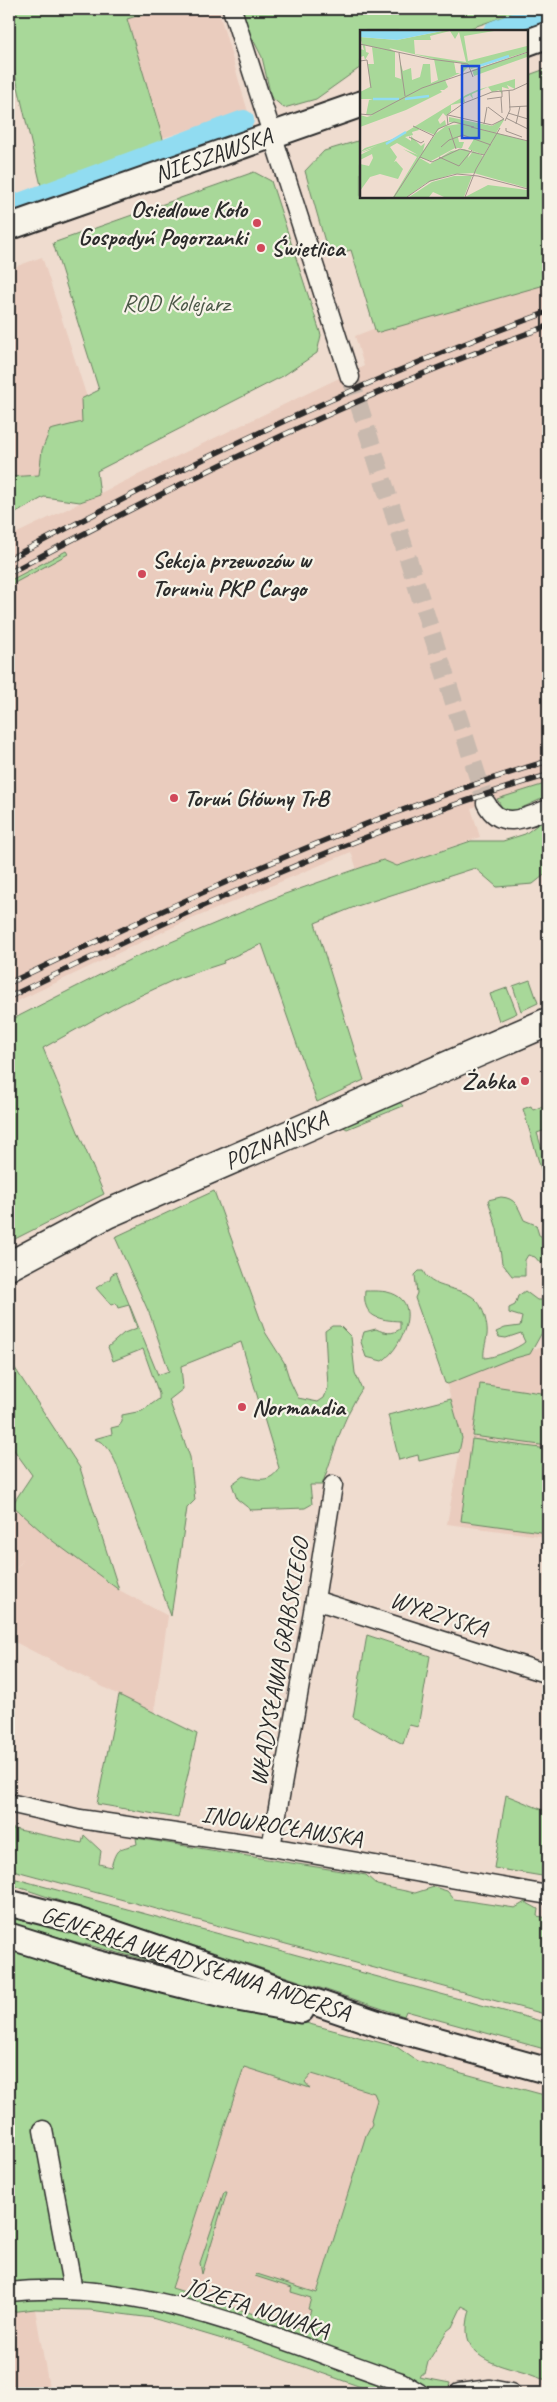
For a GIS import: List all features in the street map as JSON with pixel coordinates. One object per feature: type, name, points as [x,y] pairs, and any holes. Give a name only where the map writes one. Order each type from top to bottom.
[{"type":"main road","points":[[527,43],[548,35]]},
{"type":"main road","name":"NIESZAWSKA","points":[[9,227],[360,104]]},
{"type":"main road","name":"POZNAŃSKA","points":[[9,1266],[107,1214],[548,1022]]},
{"type":"main road","name":"GENERAŁA WŁADYSŁAWA ANDERSA","points":[[9,1903],[75,1920],[382,2025],[548,2071]]},
{"type":"main road","name":"GENERAŁA WŁADYSŁAWA ANDERSA","points":[[9,1936],[92,1962],[222,1994],[382,2025]]},
{"type":"street","points":[[232,9],[350,377]]},
{"type":"street","points":[[486,803],[499,818],[510,820],[529,818],[548,809]]},
{"type":"street","name":"WŁADYSŁAWA GRABSKIEGO","points":[[271,1848],[315,1600],[333,1485]]},
{"type":"street","name":"WYRZYSKA","points":[[315,1600],[548,1674]]},
{"type":"street","name":"INOWROCŁAWSKA","points":[[9,1803],[80,1819],[271,1848],[548,1895]]},
{"type":"street","points":[[43,2130],[73,2290]]},
{"type":"street","name":"JÓZEFA NOWAKA","points":[[9,2292],[73,2290],[126,2295],[182,2307],[401,2382],[419,2393]]},
{"type":"street","points":[[459,2393],[490,2389],[511,2393]]},
{"type":"shaded area","points":[[160,9],[218,9],[248,112],[162,138],[127,19]]},
{"type":"shaded area","points":[[42,257],[107,460],[9,517],[9,269]]},
{"type":"shaded area","points":[[548,261],[548,783],[471,808],[480,837],[360,878],[351,852],[173,927],[9,1005],[9,537],[364,366],[355,336]]},
{"type":"shaded area","points":[[548,1346],[548,1537],[447,1524],[462,1438],[443,1372]]},
{"type":"shaded area","points":[[9,1501],[50,1539],[119,1590],[168,1616],[154,1713],[9,1639],[9,1577],[25,1558],[9,1575]]},
{"type":"shaded area","points":[[247,2057],[383,2093],[304,2330],[172,2288]]},
{"type":"shaded area","points":[[35,2309],[50,2393],[9,2393],[9,2312]]},
{"type":"green space","points":[[9,9],[160,9],[127,19],[166,149],[43,194],[9,48]]},
{"type":"green space","points":[[240,9],[526,9],[465,30],[360,30],[360,68],[316,99],[284,108],[271,97],[262,57],[244,22]]},
{"type":"green space","points":[[548,68],[548,284],[376,333],[351,250],[329,256],[305,171],[324,151],[360,140],[360,198],[527,198],[527,76]]},
{"type":"green space","name":"ROD Kolejarz","points":[[254,172],[271,181],[321,335],[317,353],[283,376],[97,471],[100,495],[80,502],[44,497],[9,517],[9,477],[39,475],[42,450],[50,430],[82,422],[81,399],[99,390],[53,243]]},
{"type":"green space","points":[[66,551],[68,554],[9,586],[9,581]]},
{"type":"green space","points":[[548,783],[548,796],[515,811],[504,811],[497,799]]},
{"type":"green space","points":[[548,817],[548,872],[533,884],[497,887],[475,868],[357,906],[315,923],[364,1080],[317,1102],[262,944],[223,961],[224,963],[178,978],[122,1004],[43,1048],[104,1194],[9,1242],[9,1021],[131,959],[282,895],[383,860],[397,866],[471,841],[503,841],[525,834]]},
{"type":"green space","points":[[530,980],[538,1003],[521,1011],[513,986]]},
{"type":"green space","points":[[507,988],[517,1013],[499,1021],[490,994]]},
{"type":"green space","points":[[398,1100],[403,1106],[347,1129],[342,1126]]},
{"type":"green space","points":[[548,1104],[548,1129],[537,1133],[548,1169],[548,1192],[523,1109],[531,1106],[533,1110]]},
{"type":"green space","points":[[214,1191],[265,1332],[284,1362],[298,1398],[318,1402],[324,1398],[328,1388],[325,1331],[332,1326],[340,1326],[351,1337],[355,1373],[362,1389],[349,1412],[339,1436],[322,1485],[310,1485],[312,1504],[305,1508],[251,1510],[237,1499],[232,1484],[243,1476],[253,1479],[268,1478],[276,1473],[279,1468],[241,1342],[181,1366],[183,1389],[169,1400],[190,1457],[195,1500],[187,1508],[171,1616],[117,1465],[106,1446],[94,1439],[112,1434],[111,1428],[119,1426],[122,1422],[122,1415],[142,1411],[159,1399],[159,1394],[143,1349],[113,1361],[108,1347],[124,1333],[137,1328],[129,1305],[118,1308],[116,1303],[111,1305],[96,1288],[110,1279],[111,1275],[116,1272],[158,1375],[169,1371],[150,1315],[115,1237]]},
{"type":"green space","points":[[501,1197],[513,1201],[524,1220],[536,1225],[539,1235],[548,1240],[546,1260],[541,1264],[535,1257],[528,1255],[525,1260],[525,1276],[512,1276],[502,1263],[497,1229],[488,1200]]},
{"type":"green space","points":[[419,1271],[423,1271],[435,1283],[470,1295],[477,1301],[487,1325],[484,1358],[506,1352],[525,1342],[521,1333],[506,1338],[499,1337],[496,1332],[505,1328],[520,1326],[522,1317],[509,1313],[509,1308],[515,1305],[518,1296],[525,1291],[537,1300],[548,1300],[548,1329],[544,1329],[530,1354],[508,1360],[448,1384],[445,1383],[415,1298],[417,1293],[415,1275]]},
{"type":"green space","points":[[365,1291],[391,1293],[405,1303],[407,1321],[404,1331],[394,1349],[382,1361],[366,1357],[361,1342],[364,1332],[376,1329],[391,1333],[400,1329],[400,1321],[379,1318],[369,1312],[366,1307]]},
{"type":"green space","points":[[9,1359],[80,1468],[119,1590],[50,1539],[12,1505],[32,1475],[9,1443]]},
{"type":"green space","points":[[480,1384],[548,1394],[548,1446],[473,1436]]},
{"type":"green space","points":[[451,1399],[462,1438],[459,1452],[419,1461],[418,1455],[399,1460],[388,1415]]},
{"type":"green space","points":[[472,1439],[548,1449],[548,1533],[461,1521]]},
{"type":"green space","points":[[367,1635],[430,1656],[418,1727],[409,1725],[403,1744],[353,1717]]},
{"type":"green space","points":[[119,1695],[197,1734],[178,1818],[97,1804]]},
{"type":"green space","points":[[506,1795],[548,1812],[548,1877],[494,1868]]},
{"type":"green space","points":[[9,1828],[82,1843],[84,1835],[101,1851],[99,1864],[111,1867],[117,1852],[122,1848],[137,1844],[136,1838],[366,1875],[377,1885],[415,1893],[434,1887],[447,1891],[454,1899],[515,1908],[525,1902],[538,1909],[537,1916],[548,1918],[548,2015],[9,1869]]},
{"type":"green space","points":[[9,1877],[548,2023],[548,2050],[406,2011],[404,2016],[9,1884]]},
{"type":"green space","points":[[9,1911],[255,1989],[9,1924]]},
{"type":"green space","points":[[9,1945],[397,2047],[417,2061],[548,2096],[548,2380],[497,2364],[478,2354],[472,2347],[468,2337],[467,2325],[470,2310],[462,2306],[452,2327],[447,2331],[428,2362],[425,2374],[421,2374],[419,2377],[450,2383],[449,2387],[443,2391],[420,2389],[410,2393],[378,2393],[242,2345],[152,2318],[90,2310],[35,2309],[9,2312]],"holes":[[[244,2067],[310,2088],[305,2082],[312,2074],[374,2093],[377,2100],[371,2120],[372,2124],[366,2135],[317,2293],[257,2274],[255,2276],[292,2288],[291,2292],[311,2298],[308,2309],[311,2310],[304,2330],[172,2288]]]},
{"type":"green space","points":[[224,2192],[227,2192],[202,2274],[200,2263]]},
{"type":"waterway","points":[[496,30],[548,10]]},
{"type":"waterway","points":[[9,207],[244,120]]},
{"type":"tunnel","points":[[350,377],[486,803]]},
{"type":"railway","points":[[9,559],[207,457],[341,395],[478,338],[548,312]]},
{"type":"railway","points":[[9,573],[141,504],[274,439],[410,379],[548,326]]},
{"type":"railway","points":[[9,983],[207,891],[341,834],[478,783],[548,761]]},
{"type":"railway","points":[[9,997],[207,904],[341,847],[478,797],[548,775]]},
{"type":"place","name":"Osiedlowe Koło Gospodyń Pogorzanki","points":[[257,223]]},
{"type":"place","name":"Świetlica","points":[[261,248]]},
{"type":"place","name":"Sekcja przewozów w Toruniu PKP Cargo","points":[[142,574]]},
{"type":"place","name":"Toruń Główny TrB","points":[[174,798]]},
{"type":"place","name":"Żabka","points":[[525,1081]]},
{"type":"place","name":"Normandia","points":[[242,1407]]}]
